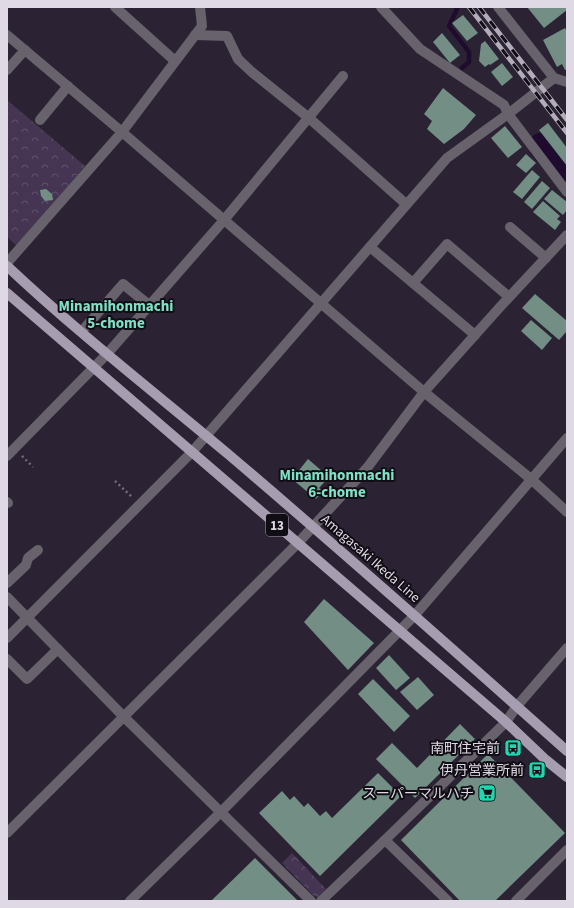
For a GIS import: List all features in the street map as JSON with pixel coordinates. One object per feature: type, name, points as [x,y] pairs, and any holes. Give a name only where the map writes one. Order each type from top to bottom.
[{"type":"main road","name":"Amagasaki Ikeda Line","points":[[8,269],[107,354],[313,526],[567,751]]},
{"type":"main road","name":"13","points":[[7,293],[506,722],[546,760],[567,777]]},
{"type":"street","points":[[115,7],[175,61]]},
{"type":"street","points":[[8,269],[122,132],[202,26],[200,7]]},
{"type":"street","points":[[381,7],[420,49],[504,105],[508,114],[567,192]]},
{"type":"street","points":[[498,7],[554,78],[567,82]]},
{"type":"street","points":[[7,35],[424,392],[531,479],[567,512]]},
{"type":"street","points":[[195,35],[227,36],[238,59],[309,118],[406,204]]},
{"type":"street","points":[[7,70],[25,50]]},
{"type":"street","points":[[7,456],[107,354],[224,220],[343,76]]},
{"type":"street","points":[[7,638],[207,436],[447,158],[508,114],[554,78]]},
{"type":"street","points":[[40,120],[68,86]]},
{"type":"street","points":[[510,227],[546,258]]},
{"type":"street","points":[[7,833],[298,543],[367,468],[424,392],[474,335],[567,236]]},
{"type":"street","points":[[413,283],[448,244],[509,297]]},
{"type":"street","points":[[370,246],[474,335]]},
{"type":"street","points":[[82,331],[123,284],[149,305]]},
{"type":"street","points":[[130,901],[221,812],[400,631],[567,438]]},
{"type":"street","points":[[7,583],[26,565],[28,558],[38,550]]},
{"type":"street","points":[[7,597],[310,901]]},
{"type":"street","points":[[321,901],[506,722],[517,706],[567,648]]},
{"type":"street","points":[[7,659],[27,679],[58,649]]},
{"type":"street","points":[[385,840],[448,901]]},
{"type":"street","points":[[516,901],[567,850]]},
{"type":"path","points":[[115,481],[140,504]]},
{"type":"green space","points":[[7,100],[85,166],[17,246],[7,237]]},
{"type":"green space","points":[[292,853],[326,889],[318,897],[314,896],[282,863]]},
{"type":"building","points":[[527,7],[567,7],[567,10],[544,28]]},
{"type":"building","points":[[463,15],[478,33],[467,41],[452,23]]},
{"type":"building","points":[[565,28],[567,32],[567,69],[565,70],[562,64],[557,67],[543,40]]},
{"type":"building","points":[[442,33],[460,55],[450,63],[433,42]]},
{"type":"building","points":[[485,41],[499,59],[485,67],[479,61],[481,44]]},
{"type":"building","points":[[502,63],[513,77],[502,86],[491,72]]},
{"type":"building","points":[[443,88],[476,115],[464,129],[444,144],[427,129],[432,121],[424,114]]},
{"type":"building","points":[[548,123],[567,148],[567,166],[539,130]]},
{"type":"building","points":[[505,126],[522,147],[508,158],[491,138]]},
{"type":"building","points":[[526,154],[536,163],[526,173],[516,165]]},
{"type":"building","points":[[532,170],[540,177],[522,199],[513,192]]},
{"type":"building","points":[[542,181],[550,188],[532,209],[524,202]]},
{"type":"building","points":[[46,189],[52,194],[53,200],[45,201],[41,196],[40,190]]},
{"type":"building","points":[[552,190],[567,202],[567,210],[563,215],[544,199]]},
{"type":"building","points":[[543,201],[560,216],[557,219],[561,222],[555,230],[533,212]]},
{"type":"building","points":[[535,294],[567,321],[567,331],[559,340],[522,308]]},
{"type":"building","points":[[531,320],[552,338],[542,350],[521,331]]},
{"type":"building","points":[[308,459],[329,477],[319,488],[323,491],[316,499],[292,479]]},
{"type":"building","points":[[324,599],[374,643],[348,670],[304,622]]},
{"type":"building","points":[[389,655],[410,678],[396,690],[376,668]]},
{"type":"building","points":[[418,677],[434,695],[417,710],[400,692]]},
{"type":"building","points":[[373,679],[410,716],[394,732],[358,694]]},
{"type":"building","points":[[460,724],[475,739],[415,798],[376,759],[392,743],[417,768]]},
{"type":"building","name":"スーパーマルハチ","points":[[488,754],[565,833],[495,901],[460,901],[401,840]]},
{"type":"building","points":[[378,773],[401,796],[320,876],[259,813],[282,791],[290,800],[294,796],[304,807],[308,803],[320,816],[326,811],[332,818]]},
{"type":"building","points":[[255,858],[298,901],[211,901]]},
{"type":"waterway","points":[[456,7],[457,9],[449,26],[469,52],[469,62],[462,68]]},
{"type":"waterway","points":[[542,146],[567,177]]},
{"type":"railway","points":[[469,7],[567,133]]},
{"type":"railway","points":[[479,7],[567,120]]},
{"type":"place","name":"南町住宅前","points":[[513,748]]},
{"type":"place","name":"伊丹営業所前","points":[[537,770]]},
{"type":"place","name":"スーパーマルハチ","points":[[487,793]]},
{"type":"district","name":"Minamihonmachi 5-chome","points":[[116,314]]},
{"type":"district","name":"Minamihonmachi 6-chome","points":[[337,484]]}]
